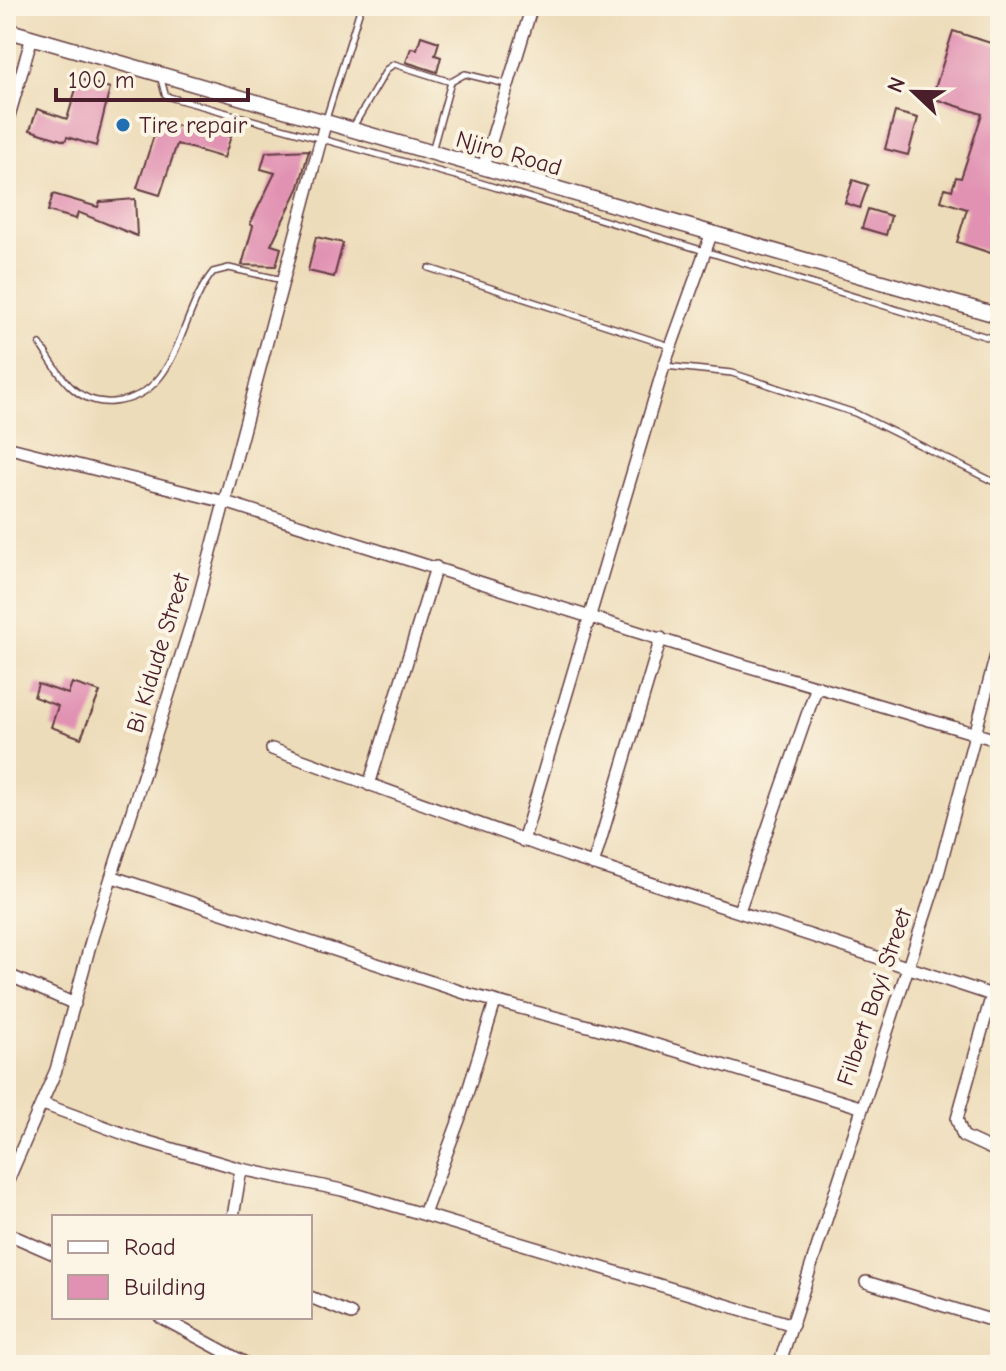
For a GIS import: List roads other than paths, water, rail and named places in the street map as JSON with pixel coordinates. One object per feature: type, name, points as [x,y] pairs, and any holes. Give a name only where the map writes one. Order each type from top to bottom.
[{"type":"street","points":[[483,168],[532,6]]},
{"type":"street","name":"Njiro Road","points":[[6,30],[160,75],[323,130],[351,130],[1000,316]]},
{"type":"street","points":[[6,126],[32,37]]},
{"type":"street","name":"Bi Kidude Street","points":[[6,1185],[43,1104],[75,1004],[225,502],[323,130]]},
{"type":"street","points":[[523,841],[664,366],[711,235]]},
{"type":"street","points":[[6,447],[225,502],[1000,741]]},
{"type":"street","points":[[369,785],[436,567]]},
{"type":"street","points":[[593,865],[661,638]]},
{"type":"street","name":"Filbert Bayi Street","points":[[779,1365],[944,854],[1000,640]]},
{"type":"street","points":[[739,911],[817,686]]},
{"type":"street","points":[[272,749],[593,865],[992,995]]},
{"type":"street","points":[[113,877],[495,1002],[637,1039],[860,1107]]},
{"type":"street","points":[[1000,966],[957,1119],[963,1136],[1000,1153]]},
{"type":"street","points":[[6,974],[75,1004]]},
{"type":"street","points":[[424,1214],[460,1117],[495,1002]]},
{"type":"street","points":[[43,1104],[135,1138],[241,1169],[342,1190],[793,1325]]},
{"type":"street","points":[[233,1215],[241,1169]]},
{"type":"street","points":[[6,1233],[52,1253]]},
{"type":"street","points":[[866,1282],[1000,1323]]},
{"type":"street","points":[[312,1298],[351,1314]]},
{"type":"street","points":[[175,1320],[249,1365]]},
{"type":"lane","points":[[361,6],[323,130],[1000,341]]},
{"type":"lane","points":[[975,6],[1000,13]]},
{"type":"lane","points":[[351,130],[387,69],[394,64],[451,82]]},
{"type":"lane","points":[[432,154],[451,82],[465,74],[506,84]]},
{"type":"lane","points":[[40,344],[63,381],[81,396],[105,403],[124,401],[141,396],[162,378],[203,287],[213,272],[229,268],[284,280]]},
{"type":"lane","points":[[429,268],[671,347]]},
{"type":"lane","points":[[664,366],[732,373],[855,413],[1000,485]]},
{"type":"place","name":"Tire repair","points":[[123,125]]}]
